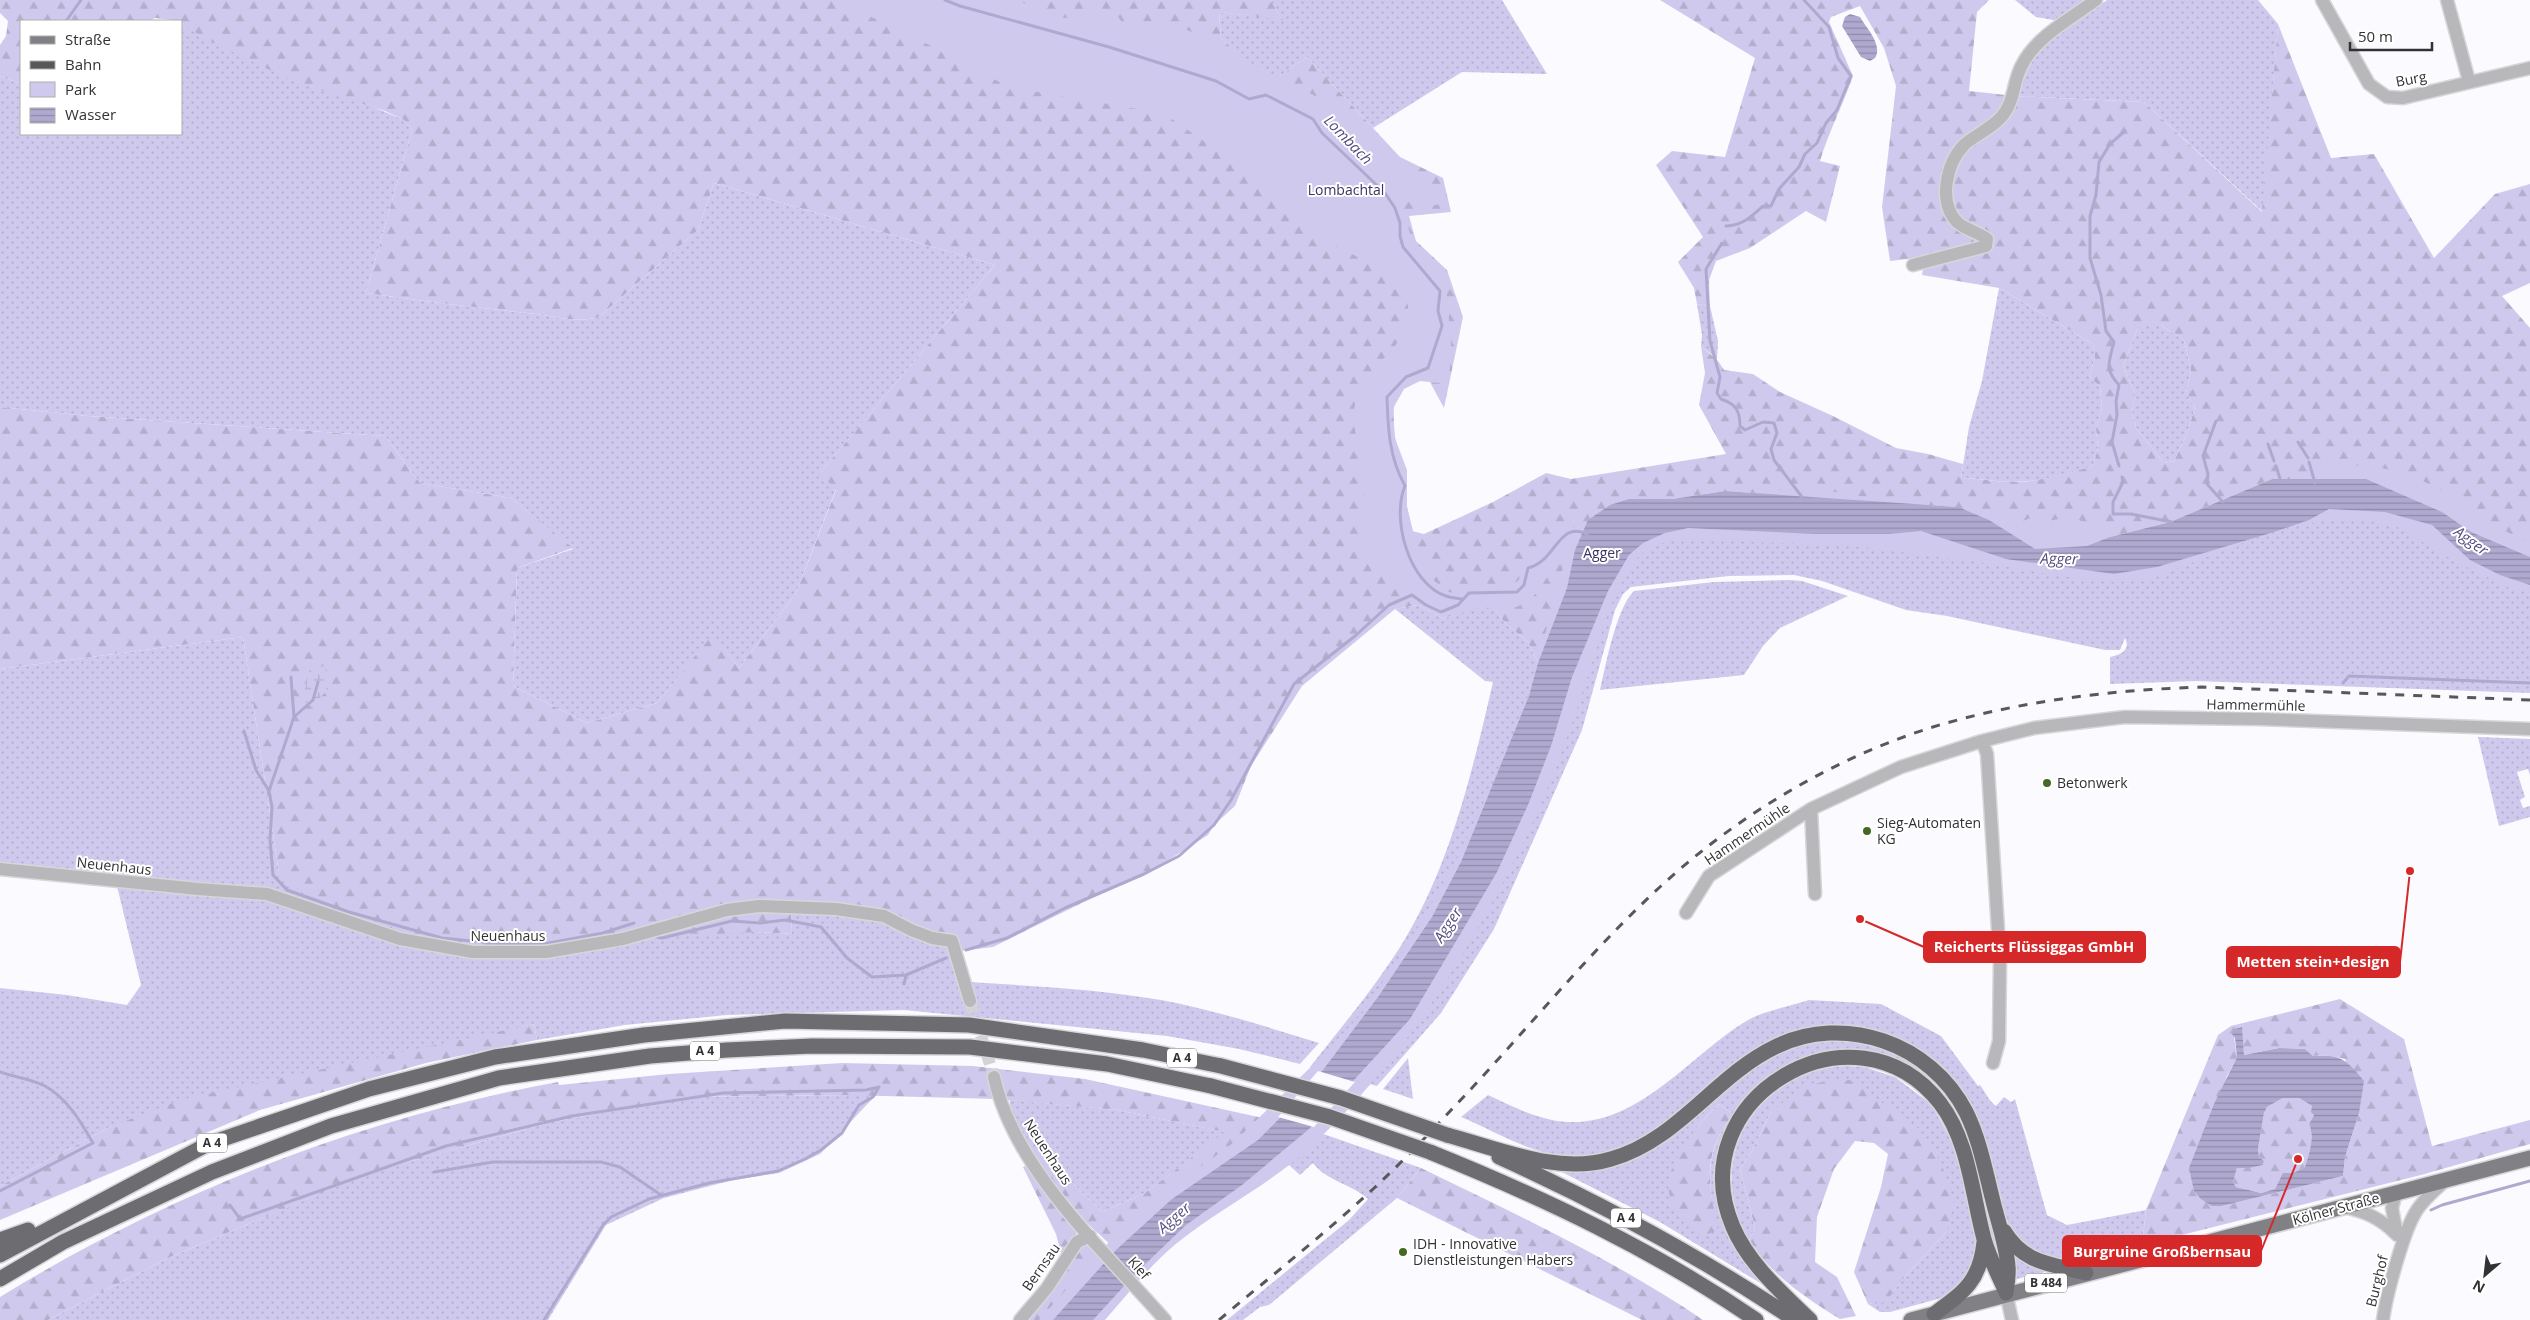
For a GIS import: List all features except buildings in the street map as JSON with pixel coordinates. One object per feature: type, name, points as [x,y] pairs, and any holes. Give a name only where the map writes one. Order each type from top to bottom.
[{"type":"highway","name":"A 4","points":[[0,1254],[208,1144],[369,1089],[495,1057],[644,1034],[785,1021],[969,1025],[1143,1050],[1221,1066],[1341,1098],[1447,1135],[1577,1192],[1659,1235],[1748,1288],[1795,1320]]},
{"type":"highway","points":[[1447,1135],[1548,1162],[1574,1164],[1599,1162],[1625,1154],[1659,1137],[1745,1066],[1775,1047],[1819,1034],[1845,1033],[1869,1036],[1899,1047],[1922,1061],[1941,1077],[1958,1099],[1978,1142],[2008,1266],[2006,1293]]},
{"type":"highway","name":"A 4","points":[[0,1278],[63,1242],[212,1172],[331,1126],[498,1078],[650,1056],[727,1050],[812,1046],[940,1047],[970,1048],[1107,1064],[1211,1086],[1330,1117],[1430,1152],[1490,1176],[1578,1216],[1647,1252],[1756,1320]]},
{"type":"highway","points":[[1810,1320],[1789,1300],[1745,1250],[1729,1216],[1723,1182],[1728,1148],[1741,1116],[1758,1094],[1788,1071],[1831,1059],[1866,1060],[1901,1072],[1930,1091],[1948,1113],[1956,1128],[1985,1240],[2006,1293]]},
{"type":"highway","points":[[0,1240],[65,1218]]},
{"type":"highway","points":[[1998,1223],[2010,1242],[2028,1257],[2039,1262],[2086,1272]]},
{"type":"highway","points":[[1934,1314],[1962,1293],[1975,1278],[1983,1257],[1985,1240]]},
{"type":"main road","name":"Kölner Straße","points":[[1910,1320],[2086,1272],[2169,1253],[2530,1158]]},
{"type":"street","points":[[1913,265],[1986,246],[1987,239],[1961,225],[1952,214],[1945,191],[1951,169],[1965,145],[2004,114],[2013,95],[2022,65],[2031,53],[2062,24],[2096,0]]},
{"type":"street","name":"Burg","points":[[2322,0],[2366,79],[2378,92],[2386,96],[2403,98],[2530,68]]},
{"type":"street","points":[[2447,0],[2469,81]]},
{"type":"street","name":"Hammermühle","points":[[1686,913],[1710,876],[1811,809],[1901,767],[1982,740],[2034,728],[2124,717],[2260,719],[2530,729]]},
{"type":"street","points":[[1982,740],[1987,754],[2000,962],[1999,1041],[1993,1064]]},
{"type":"street","name":"Hammermühle","points":[[1811,809],[1815,894]]},
{"type":"street","name":"Neuenhaus","points":[[0,869],[180,888],[266,894],[400,939],[473,952],[546,952],[623,939],[727,910],[743,908],[782,906],[836,909],[884,916],[925,935],[952,940],[970,1001]]},
{"type":"street","name":"Neuenhaus","points":[[994,1077],[1010,1122],[1030,1158],[1090,1236]]},
{"type":"street","name":"Burghof","points":[[2383,1320],[2400,1250],[2417,1210],[2446,1180]]},
{"type":"street","name":"Burghof","points":[[2396,1193],[2392,1208],[2400,1250]]},
{"type":"street","points":[[2344,1207],[2369,1213],[2383,1221],[2396,1234]]},
{"type":"street","name":"Klef","points":[[1090,1236],[1165,1320]]},
{"type":"street","name":"Bernsau","points":[[1020,1320],[1048,1288],[1077,1242],[1090,1236]]},
{"type":"street","points":[[2006,1293],[2012,1320]]},
{"type":"green space","name":"Lombachtal","points":[[0,0],[877,0],[1245,100],[1307,57],[1400,157],[1443,178],[1451,212],[1409,216],[1416,241],[1447,270],[1463,317],[1444,408],[1425,373],[1401,389],[1396,397],[1394,408],[1396,443],[1412,531],[1424,534],[1493,502],[1546,473],[1571,479],[1726,454],[1699,405],[1705,373],[1701,346],[1718,361],[1724,370],[1753,374],[1780,392],[1896,448],[1928,454],[1963,464],[1961,478],[2006,482],[2033,481],[2093,466],[2098,448],[2096,429],[2102,408],[2100,387],[2089,376],[2095,358],[2093,344],[1999,288],[1922,275],[1925,257],[1890,261],[1882,207],[1896,86],[1884,48],[1860,6],[1831,17],[1829,22],[1853,76],[1820,161],[1840,166],[1826,222],[1806,211],[1750,248],[1716,261],[1709,280],[1710,306],[1697,304],[1694,288],[1678,262],[1703,237],[1656,165],[1672,151],[1725,157],[1755,58],[1660,0],[1989,0],[1977,12],[1969,91],[2015,96],[2144,102],[2262,212],[2278,24],[2331,158],[2374,154],[2434,258],[2495,194],[2530,184],[2530,283],[2502,296],[2530,328],[2530,557],[2272,479],[2170,522],[2110,537],[2087,546],[1989,520],[1957,507],[1725,491],[1672,499],[1629,499],[1538,663],[1528,642],[1505,623],[1489,600],[1443,619],[1418,605],[1395,609],[1302,686],[1251,766],[1235,806],[1214,825],[1208,835],[1148,873],[1090,899],[993,947],[962,951],[957,937],[932,935],[885,913],[791,909],[792,934],[756,932],[489,946],[438,941],[357,919],[315,903],[279,873],[243,637],[0,669],[0,407],[88,416],[385,436],[420,483],[511,498],[573,548],[517,568],[513,686],[587,723],[657,703],[713,634],[739,668],[796,593],[836,490],[820,473],[995,265],[714,183],[698,230],[599,317],[581,320],[366,293],[412,130],[404,120],[385,111],[296,82],[238,55],[182,26],[182,20],[155,18],[152,20],[20,20],[20,84],[0,76],[0,45],[6,36],[8,21],[0,13]],"holes":[[[2139,325],[2161,325],[2184,340],[2191,370],[2186,393],[2195,407],[2187,434],[2174,461],[2164,463],[2136,428],[2132,412],[2135,393],[2123,366]]]},
{"type":"green space","name":"Lombachtal","points":[[828,0],[1016,0],[1057,17],[1066,18],[1088,10],[1109,10],[1116,14],[1125,26],[1134,22],[1161,21],[1209,38],[1256,66],[1327,102],[1358,127],[1404,171],[1448,198],[1437,205],[1431,206],[1400,200],[1413,243],[1441,272],[1446,284],[1451,343],[1449,384],[1420,381],[1404,389],[1391,412],[1390,425],[1407,470],[1407,507],[1419,555],[1432,579],[1449,592],[1454,593],[1477,585],[1512,584],[1518,581],[1535,553],[1551,539],[1580,524],[1603,517],[1739,494],[1770,492],[1810,485],[1843,494],[2002,514],[2018,523],[2035,516],[2048,521],[2069,517],[2116,532],[2109,538],[2151,540],[2311,479],[2323,463],[2383,468],[2419,479],[2436,487],[2498,526],[2530,543],[2530,592],[2514,590],[2460,564],[2397,527],[2365,520],[2321,521],[2276,530],[2145,581],[2085,580],[1978,562],[1854,546],[1685,539],[1652,547],[1636,560],[1619,587],[1554,771],[1535,818],[1513,863],[1448,979],[1397,1051],[1370,1085],[1308,1149],[1277,1174],[1177,1243],[1148,1270],[1105,1320],[1039,1320],[1107,1244],[1165,1193],[1233,1143],[1318,1060],[1365,1010],[1419,926],[1460,853],[1503,762],[1529,694],[1566,556],[1554,567],[1530,600],[1518,606],[1482,608],[1445,615],[1436,613],[1413,599],[1359,552],[1364,476],[1355,429],[1354,410],[1363,384],[1396,345],[1404,331],[1408,316],[1406,299],[1396,278],[1319,236],[1274,190],[1169,117],[1156,112],[1009,87],[889,24]]},
{"type":"green space","points":[[918,0],[1270,0],[1283,20],[1219,12],[1221,38],[1243,59]]},
{"type":"green space","points":[[1270,0],[1502,0],[1547,74],[1462,72],[1373,128],[1307,57],[1246,100],[1242,59],[1221,38],[1219,12],[1282,19]]},
{"type":"green space","points":[[2015,0],[2087,0],[2059,21],[2036,17]]},
{"type":"green space","points":[[2107,0],[2258,0],[2278,24],[2263,212],[2144,102],[2015,96],[2026,67],[2044,45]]},
{"type":"green space","points":[[182,25],[404,120],[412,130],[366,293],[581,320],[599,317],[698,230],[714,183],[995,265],[821,472],[836,489],[796,593],[739,668],[713,635],[657,703],[587,723],[513,686],[517,568],[573,549],[511,498],[420,483],[385,436],[88,416],[0,407],[0,76],[20,84],[20,135],[182,135]]},
{"type":"green space","points":[[1999,288],[2093,344],[2095,358],[2089,376],[2100,387],[2102,408],[2096,429],[2098,448],[2093,466],[2063,475],[2022,482],[1961,478],[1969,427],[1982,381]]},
{"type":"green space","points":[[1697,304],[1710,306],[1718,341],[1717,359],[1701,346],[1702,335]]},
{"type":"green space","points":[[2139,325],[2161,325],[2184,340],[2191,370],[2186,393],[2195,407],[2187,434],[2174,461],[2164,463],[2136,428],[2132,412],[2135,393],[2123,366]]},
{"type":"green space","points":[[2385,512],[2530,585],[2530,693],[2196,681],[2110,684],[2110,657],[2118,655],[2126,649],[2127,642],[2125,638],[2120,650],[2105,650],[1947,616],[1906,610],[1822,581],[1794,575],[1729,576],[1631,587],[1623,594],[1615,610],[1582,730],[1494,929],[1441,1013],[1377,1086],[1354,1080],[1617,574],[1665,533],[2209,550],[2309,520]]},
{"type":"green space","points":[[1802,581],[1848,596],[1780,628],[1763,646],[1744,675],[1600,690],[1617,623],[1622,610],[1634,591],[1714,582]]},
{"type":"green space","points":[[1489,600],[1505,623],[1528,642],[1538,663],[1529,696],[1484,809],[1432,917],[1323,1070],[1310,1067],[1383,972],[1405,939],[1421,909],[1448,847],[1459,814],[1493,682],[1485,681],[1395,609],[1418,605],[1443,619]]},
{"type":"green space","points":[[243,637],[279,873],[756,932],[792,934],[791,909],[883,919],[949,944],[969,982],[1089,991],[1161,1000],[1221,1014],[1319,1043],[1300,1064],[1239,1049],[1167,1036],[904,1010],[727,1015],[625,1025],[537,1040],[534,1024],[110,1127],[0,1186],[0,988],[67,995],[127,1005],[141,985],[116,882],[0,869],[0,669]]},
{"type":"green space","points":[[325,666],[328,689],[311,708],[303,699],[310,668]]},
{"type":"green space","points":[[2478,737],[2530,739],[2530,775],[2528,769],[2517,772],[2525,797],[2520,800],[2523,808],[2530,806],[2530,817],[2499,826]]},
{"type":"green space","points":[[2340,999],[2404,1039],[2432,1146],[2530,1120],[2530,1144],[2421,1175],[2142,1245],[2146,1210],[2218,1035],[2231,1026]],"holes":[[[2241,1027],[2244,1055],[2279,1048],[2305,1049],[2313,1056],[2325,1055],[2345,1059],[2359,1113],[2345,1157],[2343,1176],[2222,1206],[2226,1078],[2237,1057],[2233,1029]]]},
{"type":"green space","points":[[1809,1000],[1881,1004],[1941,1036],[1993,1104],[1996,1106],[2004,1097],[2011,1102],[2015,1099],[2047,1215],[2067,1225],[2146,1210],[2142,1245],[2095,1255],[2058,1260],[2049,1259],[2032,1252],[2019,1240],[2009,1224],[2001,1205],[1981,1128],[1963,1092],[1936,1062],[1920,1050],[1903,1040],[1865,1028],[1817,1026],[1777,1038],[1742,1059],[1679,1111],[1647,1134],[1612,1151],[1571,1156],[1542,1152],[1514,1142],[1461,1117],[1488,1095],[1527,1113],[1552,1120],[1581,1122],[1608,1116],[1634,1105],[1658,1090],[1725,1035],[1748,1020],[1769,1011]]},
{"type":"green space","points":[[534,1024],[537,1040],[426,1063],[260,1110],[0,1220],[0,1186],[110,1127],[183,1099]]},
{"type":"green space","points":[[1827,1039],[1879,1045],[1920,1065],[1955,1103],[1972,1144],[1997,1238],[2003,1272],[1991,1236],[1973,1165],[1916,1073],[1819,1054],[1781,1069],[1764,1081],[1749,1095],[1733,1118],[1727,1134],[1720,1193],[1770,1289],[1660,1222],[1552,1167],[1597,1167],[1758,1064],[1796,1045]],"holes":[[[1719,1104],[1733,1114],[1720,1135],[1712,1155],[1710,1177],[1712,1201],[1669,1179],[1690,1139],[1710,1112]]]},
{"type":"green space","points":[[1408,1058],[1413,1099],[1383,1089]]},
{"type":"green space","points":[[842,1063],[973,1066],[1085,1079],[1277,1121],[1116,1250],[1087,1223],[1041,1168],[1027,1147],[1028,1136],[1057,1168],[1102,1212],[1145,1193],[1225,1132],[1117,1110],[995,1099],[847,1095],[684,1097],[548,1123],[367,1174],[168,1258],[48,1320],[0,1320],[0,1297],[65,1259],[132,1224],[200,1192],[269,1164],[340,1138],[412,1116],[484,1097],[558,1082],[559,1085],[669,1074]]},
{"type":"green space","points":[[1845,1066],[1864,1067],[1895,1077],[1931,1104],[1956,1148],[1978,1236],[1971,1275],[1949,1296],[1890,1312],[1880,1312],[1868,1304],[1886,1301],[1902,1280],[1947,1231],[1941,1162],[1771,1112],[1751,1153],[1740,1169],[1755,1228],[1749,1240],[1736,1210],[1732,1180],[1735,1152],[1746,1125],[1763,1102],[1786,1084],[1813,1072]]},
{"type":"green space","points":[[1850,1080],[1918,1128],[1941,1162],[1954,1204],[1947,1231],[1902,1280],[1886,1302],[1868,1304],[1854,1272],[1881,1187],[1888,1154],[1874,1143],[1855,1141],[1834,1169],[1817,1217],[1815,1262],[1837,1277],[1856,1316],[1840,1319],[1790,1285],[1768,1264],[1749,1240],[1755,1228],[1740,1169],[1751,1153],[1771,1112],[1806,1084]]},
{"type":"green space","points":[[876,1095],[820,1154],[779,1173],[733,1180],[664,1198],[606,1225],[548,1320],[48,1320],[168,1258],[366,1174],[548,1123],[684,1097]]},
{"type":"green space","points":[[2283,1098],[2299,1098],[2312,1106],[2314,1115],[2309,1124],[2311,1129],[2310,1151],[2305,1167],[2293,1173],[2284,1173],[2275,1189],[2261,1193],[2236,1187],[2233,1182],[2237,1168],[2263,1165],[2264,1161],[2259,1157],[2258,1149],[2264,1113],[2267,1107]]},
{"type":"green space","points":[[1010,1100],[1117,1110],[1226,1132],[1145,1193],[1102,1212],[1057,1168],[1029,1136],[1027,1147],[1010,1111]]},
{"type":"green space","points":[[1719,1104],[1733,1114],[1716,1143],[1710,1169],[1710,1183],[1718,1230],[1703,1236],[1672,1209],[1669,1178],[1672,1168],[1683,1148],[1704,1119]]},
{"type":"green space","points":[[1309,1129],[1421,1168],[1397,1198],[1269,1305],[1260,1307],[1243,1320],[1227,1320],[1349,1220],[1368,1199],[1325,1174],[1313,1163],[1300,1175],[1279,1156]]},
{"type":"green space","points":[[1030,1164],[1074,1226],[1076,1235],[1062,1257],[1056,1234],[1023,1167]]},
{"type":"green space","points":[[1421,1168],[1600,1258],[1670,1298],[1703,1320],[1642,1320],[1397,1198]]},
{"type":"green space","points":[[1083,1244],[1090,1247],[1104,1264],[1053,1320],[1025,1320],[1067,1262]]},
{"type":"green space","points":[[2010,1252],[2048,1271],[2017,1279]]},
{"type":"water","points":[[1850,14],[1860,17],[1876,42],[1877,53],[1875,58],[1870,61],[1861,57],[1842,26],[1845,17]]},
{"type":"water","name":"Agger","points":[[2272,479],[2366,479],[2442,512],[2471,532],[2530,557],[2530,585],[2500,575],[2470,560],[2432,525],[2385,512],[2329,509],[2309,520],[2274,532],[2157,567],[2114,574],[2006,559],[1921,531],[1889,534],[1815,534],[1688,528],[1665,533],[1643,543],[1629,555],[1608,591],[1572,677],[1551,746],[1528,805],[1497,872],[1410,1019],[1309,1129],[1242,1185],[1186,1225],[1136,1273],[1093,1320],[1053,1320],[1116,1250],[1172,1199],[1258,1140],[1277,1121],[1323,1070],[1378,997],[1432,917],[1461,862],[1529,696],[1538,663],[1567,588],[1575,550],[1588,520],[1610,505],[1629,499],[1672,499],[1725,491],[1958,507],[1989,520],[2035,549],[2087,546],[2110,537],[2170,522]]},
{"type":"water","points":[[2242,1027],[2244,1055],[2279,1048],[2305,1049],[2313,1056],[2330,1056],[2343,1060],[2364,1081],[2359,1113],[2345,1157],[2343,1176],[2222,1206],[2212,1206],[2201,1199],[2194,1191],[2189,1168],[2214,1104],[2237,1057],[2235,1038],[2232,1034],[2233,1029]],"holes":[[[2283,1098],[2299,1098],[2312,1106],[2311,1112],[2314,1115],[2309,1124],[2311,1129],[2310,1151],[2305,1167],[2293,1173],[2283,1173],[2275,1189],[2261,1193],[2236,1187],[2233,1182],[2237,1168],[2263,1165],[2264,1161],[2259,1157],[2258,1149],[2264,1113],[2267,1107]]]},
{"type":"pier","points":[[1318,1071],[1355,1082],[1314,1127],[1278,1117]]},
{"type":"waterway","points":[[67,20],[81,0]]},
{"type":"waterway","name":"Lombach","points":[[945,0],[960,6],[1109,47],[1216,81],[1249,99],[1266,95],[1313,119],[1322,133],[1385,193],[1395,208],[1400,223],[1400,236],[1403,247],[1440,291],[1438,311],[1442,326],[1428,368],[1406,377],[1387,397],[1389,432],[1393,454],[1405,486],[1401,500],[1400,515],[1402,532],[1406,549],[1413,565],[1422,578],[1433,589],[1446,596],[1462,599]]},
{"type":"waterway","points":[[1726,226],[1742,222],[1763,206],[1771,206],[1779,189],[1799,167],[1805,154],[1817,143],[1826,123],[1837,110],[1851,76],[1838,58],[1829,27],[1804,0]]},
{"type":"waterway","points":[[2119,466],[2112,442],[2117,415],[2116,401],[2119,385],[2110,370],[2109,360],[2114,342],[2106,331],[2101,295],[2090,258],[2090,216],[2096,195],[2099,162],[2110,144],[2125,131]]},
{"type":"waterway","points":[[1722,243],[1706,269],[1710,341],[1720,377],[1717,393],[1721,399],[1734,406],[1738,412],[1740,426],[1745,430],[1763,422],[1774,423],[1777,433],[1771,449],[1774,460],[1802,497]]},
{"type":"waterway","points":[[2216,421],[2203,456],[2208,474],[2207,484],[2223,502]]},
{"type":"waterway","points":[[2298,442],[2308,458]]},
{"type":"waterway","points":[[2268,444],[2274,461]]},
{"type":"waterway","points":[[2309,462],[2315,483]]},
{"type":"waterway","points":[[2276,466],[2281,482]]},
{"type":"waterway","points":[[2122,477],[2123,482],[2113,502],[2113,514],[2131,514],[2172,522]]},
{"type":"waterway","points":[[966,950],[1007,938],[1065,908],[1144,874],[1179,856],[1214,825],[1231,800],[1294,684],[1355,636],[1389,605],[1412,595],[1426,605],[1441,612],[1458,605],[1469,593],[1517,592],[1524,585],[1528,568],[1545,558],[1563,537],[1577,531],[1587,534]]},
{"type":"waterway","points":[[2343,683],[2349,676],[2530,683]]},
{"type":"waterway","points":[[291,677],[294,717]]},
{"type":"waterway","points":[[318,682],[313,700],[294,717],[269,791],[272,807],[270,840],[273,875],[287,890],[349,912],[442,938],[502,944],[549,943],[603,933],[634,923]]},
{"type":"waterway","points":[[244,731],[256,770],[269,791]]},
{"type":"waterway","points":[[653,936],[662,938],[732,921],[760,923],[785,920],[821,927],[847,958],[872,977],[906,975]]},
{"type":"waterway","points":[[904,984],[906,975],[946,958]]},
{"type":"waterway","points":[[0,1072],[34,1082],[53,1091],[73,1111],[93,1143],[0,1191]]},
{"type":"waterway","points":[[230,1205],[240,1219],[446,1146],[572,1116],[723,1093],[866,1090],[879,1087]]},
{"type":"waterway","points":[[544,1320],[603,1225],[611,1217],[649,1199],[709,1183],[778,1171],[805,1159],[821,1150],[842,1133],[859,1105],[873,1097],[879,1087]]},
{"type":"waterway","points":[[434,1172],[493,1162],[601,1162],[620,1167],[661,1195]]},
{"type":"waterway","points":[[2431,1210],[2442,1205],[2530,1181]]},
{"type":"tunnel","points":[[970,1001],[994,1077]]},
{"type":"railway","points":[[1219,1320],[1335,1223],[1393,1170],[1479,1080],[1581,967],[1633,912],[1661,886],[1691,860],[1757,811],[1829,769],[1866,752],[1943,724],[2007,709],[2103,694],[2201,687],[2530,700]]},
{"type":"place","name":"Betonwerk","points":[[2047,783]]},
{"type":"place","name":"Sieg-Automaten KG","points":[[1867,831]]},
{"type":"place","name":"Metten stein+design","points":[[2410,871]]},
{"type":"place","name":"Reicherts Flüssiggas GmbH","points":[[1860,919]]},
{"type":"place","name":"Burgruine Großbernsau","points":[[2298,1159]]},
{"type":"place","name":"IDH - Innovative Dienstleistungen Habers","points":[[1403,1252]]}]
